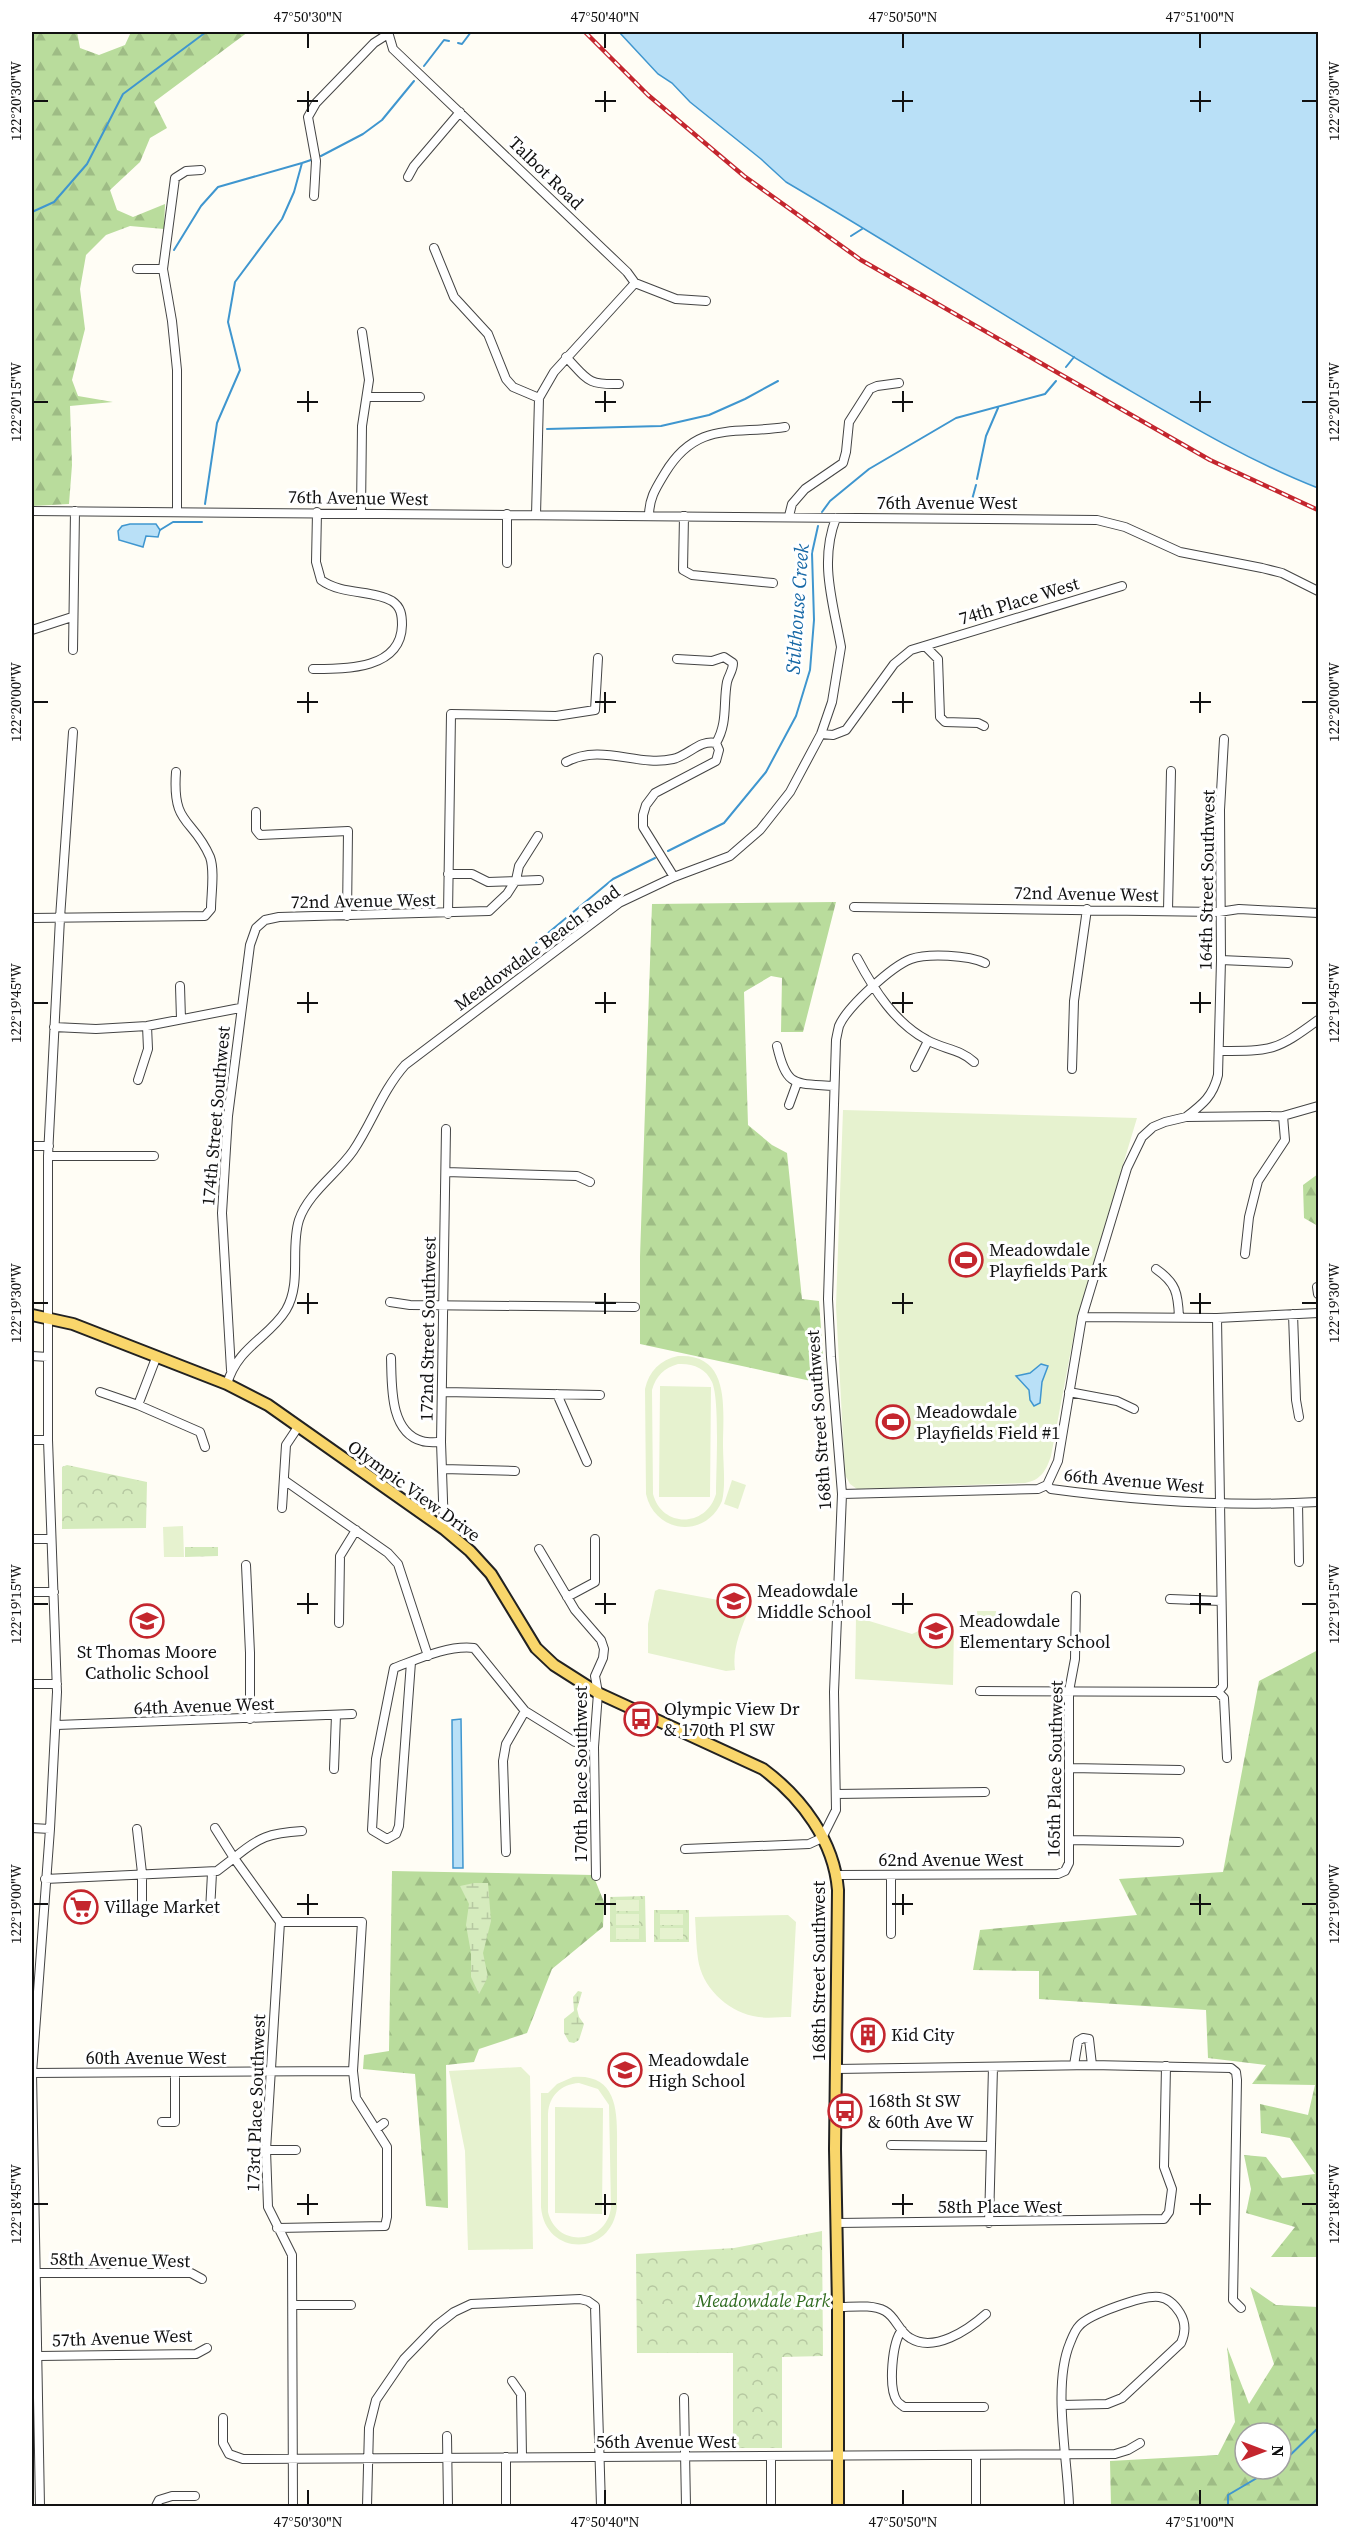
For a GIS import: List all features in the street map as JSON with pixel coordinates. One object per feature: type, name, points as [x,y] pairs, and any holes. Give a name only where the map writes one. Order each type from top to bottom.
[{"type":"main road","name":"Olympic View Drive","points":[[32,1315],[73,1324],[227,1384],[268,1405],[444,1529],[470,1551],[491,1574],[537,1648],[554,1665],[598,1693],[764,1769],[794,1795],[806,1809],[822,1838]]},
{"type":"main road","name":"168th Street Southwest","points":[[822,1838],[837,1875],[838,2506]]},
{"type":"street","name":"Talbot Road","points":[[388,33],[393,49],[627,272],[635,283],[676,299],[706,301]]},
{"type":"street","points":[[314,196],[315,161],[308,117],[315,103],[374,43],[388,33]]},
{"type":"street","points":[[408,177],[414,166],[460,112]]},
{"type":"street","points":[[177,511],[177,370],[163,269],[175,177],[186,171],[201,170]]},
{"type":"street","points":[[434,248],[454,297],[488,334],[506,379],[513,387],[539,398]]},
{"type":"street","points":[[137,269],[163,269]]},
{"type":"street","points":[[536,514],[539,398],[544,385],[635,283]]},
{"type":"street","points":[[361,512],[362,426],[368,397],[368,366],[362,332]]},
{"type":"street","points":[[567,357],[590,382],[598,385],[619,384]]},
{"type":"street","points":[[789,516],[792,504],[806,489],[843,463],[849,422],[870,389],[899,383]]},
{"type":"street","points":[[368,397],[420,397]]},
{"type":"street","points":[[649,516],[652,494],[674,458],[691,444],[717,432],[785,427]]},
{"type":"street","name":"76th Avenue West","points":[[32,511],[1097,520],[1125,527],[1180,552],[1282,573],[1318,591]]},
{"type":"street","points":[[73,650],[75,511]]},
{"type":"street","points":[[313,669],[336,669],[370,664],[393,651],[402,631],[399,608],[390,600],[345,590],[321,580],[315,562],[317,512]]},
{"type":"street","points":[[507,514],[507,563]]},
{"type":"street","points":[[684,516],[683,570],[692,575],[773,583]]},
{"type":"street","name":"Meadowdale Beach Road","points":[[227,1384],[231,1370],[251,1344],[286,1311],[294,1285],[294,1238],[305,1207],[353,1150],[392,1080],[405,1065],[619,903],[674,877],[730,856],[760,830],[790,792],[821,734],[832,702],[841,658],[826,559],[829,537],[836,518]]},
{"type":"street","name":"74th Place West","points":[[821,734],[833,735],[846,730],[894,664],[911,650],[1122,586]]},
{"type":"street","points":[[32,630],[72,618]]},
{"type":"street","points":[[926,647],[938,659],[940,667],[940,717],[945,722],[978,723],[984,726]]},
{"type":"street","points":[[674,877],[644,826],[643,815],[646,805],[655,793],[716,761],[719,750],[716,743],[725,722],[727,682],[733,670],[733,663],[724,657],[712,661],[677,659]]},
{"type":"street","points":[[448,914],[451,714],[522,713],[556,716],[595,710],[598,658]]},
{"type":"street","points":[[40,2506],[32,2073],[57,1725],[48,1440],[48,1156],[60,918],[73,732]]},
{"type":"street","name":"164th Street Southwest","points":[[1186,1117],[1207,1101],[1215,1089],[1220,1051],[1220,810],[1224,739]]},
{"type":"street","points":[[566,762],[581,754],[652,760],[674,759],[706,742],[716,743]]},
{"type":"street","points":[[1168,910],[1171,771]]},
{"type":"street","points":[[32,918],[205,916],[211,909],[211,860],[204,847],[183,821],[177,807],[174,794],[176,772]]},
{"type":"street","points":[[256,812],[256,830],[260,835],[348,831],[347,916]]},
{"type":"street","name":"72nd Avenue West","points":[[279,917],[448,914],[489,911],[507,894],[516,880],[519,866],[538,836]]},
{"type":"street","points":[[448,874],[472,874],[488,882],[539,880]]},
{"type":"street","name":"72nd Avenue West","points":[[854,907],[1219,912],[1239,909],[1318,913]]},
{"type":"street","points":[[1072,1069],[1074,1001],[1087,909]]},
{"type":"street","name":"174th Street Southwest","points":[[231,1370],[222,1213],[223,1180],[240,1008],[250,945],[256,928],[265,920],[279,917]]},
{"type":"street","name":"168th Street Southwest","points":[[822,1838],[836,1810],[834,1692],[842,1494],[828,1299],[836,1040],[840,1025],[873,987],[899,965],[921,956],[974,958],[985,963]]},
{"type":"street","points":[[857,958],[873,987],[907,1027],[928,1041],[965,1054],[974,1062]]},
{"type":"street","points":[[1221,960],[1288,963]]},
{"type":"street","points":[[180,986],[181,1019]]},
{"type":"street","points":[[54,1027],[96,1029],[147,1026],[240,1008]]},
{"type":"street","points":[[1220,1051],[1263,1051],[1276,1047],[1293,1039],[1318,1020]]},
{"type":"street","points":[[138,1080],[148,1049],[147,1026]]},
{"type":"street","points":[[915,1067],[928,1041]]},
{"type":"street","points":[[777,1046],[783,1069],[797,1083],[834,1086]]},
{"type":"street","points":[[789,1105],[797,1083]]},
{"type":"street","points":[[1047,1485],[1058,1461],[1082,1317],[1134,1152],[1142,1137],[1153,1127],[1186,1117],[1283,1116],[1318,1106]]},
{"type":"street","points":[[1245,1254],[1249,1217],[1258,1181],[1285,1140],[1283,1116]]},
{"type":"street","name":"172nd Street Southwest","points":[[444,1529],[441,1442],[446,1129]]},
{"type":"street","points":[[32,1146],[49,1146]]},
{"type":"street","points":[[48,1156],[154,1156]]},
{"type":"street","points":[[446,1172],[577,1176],[590,1182]]},
{"type":"street","points":[[1156,1269],[1168,1278],[1175,1288],[1179,1317]]},
{"type":"street","points":[[390,1302],[410,1305],[443,1303],[635,1307]]},
{"type":"street","points":[[1082,1317],[1217,1318],[1318,1313]]},
{"type":"street","points":[[1293,1314],[1296,1400],[1299,1417]]},
{"type":"street","points":[[1217,1318],[1223,1686],[1218,1692]]},
{"type":"street","points":[[32,1356],[48,1357]]},
{"type":"street","points":[[138,1405],[156,1358]]},
{"type":"street","points":[[391,1358],[394,1406],[399,1420],[421,1441],[441,1442]]},
{"type":"street","points":[[100,1392],[138,1405],[200,1432],[205,1447]]},
{"type":"street","points":[[442,1392],[600,1395]]},
{"type":"street","points":[[1069,1392],[1117,1401],[1134,1409]]},
{"type":"street","points":[[557,1394],[587,1462]]},
{"type":"street","points":[[282,1508],[286,1445],[298,1426]]},
{"type":"street","points":[[32,1440],[48,1440]]},
{"type":"street","points":[[443,1469],[515,1471]]},
{"type":"street","points":[[284,1480],[388,1553],[398,1564],[428,1656]]},
{"type":"street","name":"66th Avenue West","points":[[842,1494],[1038,1489],[1047,1485],[1051,1489],[1130,1499],[1220,1503],[1318,1502]]},
{"type":"street","points":[[1298,1503],[1299,1562]]},
{"type":"street","points":[[339,1623],[340,1556],[356,1530]]},
{"type":"street","points":[[32,1539],[51,1539]]},
{"type":"street","points":[[567,1597],[595,1582],[595,1539]]},
{"type":"street","name":"170th Place Southwest","points":[[539,1549],[575,1610],[601,1640],[604,1649],[603,1658],[595,1676],[598,1693],[594,1747],[596,1876]]},
{"type":"street","points":[[246,1565],[250,1719]]},
{"type":"street","points":[[32,1592],[54,1592]]},
{"type":"street","name":"165th Place Southwest","points":[[1065,1871],[1070,1863],[1069,1691],[1075,1659],[1076,1596]]},
{"type":"street","points":[[1170,1599],[1221,1601]]},
{"type":"street","points":[[411,1662],[399,1826],[396,1834],[387,1839],[372,1830],[376,1759],[394,1668],[411,1662],[428,1656],[465,1647],[474,1648],[525,1711],[576,1742],[594,1747]]},
{"type":"street","points":[[32,1684],[57,1684]]},
{"type":"street","points":[[980,1691],[1218,1692],[1224,1698],[1227,1758]]},
{"type":"street","points":[[506,1852],[504,1761],[507,1744],[525,1711]]},
{"type":"street","name":"64th Avenue West","points":[[57,1725],[352,1714]]},
{"type":"street","points":[[334,1769],[336,1715]]},
{"type":"street","points":[[1070,1768],[1180,1770]]},
{"type":"street","points":[[836,1794],[985,1792]]},
{"type":"street","points":[[32,1828],[50,1829]]},
{"type":"street","points":[[215,1828],[280,1922],[362,1923],[353,2072],[356,2098],[387,2147],[385,2226],[277,2228]]},
{"type":"street","points":[[137,1829],[142,1874],[142,1906]]},
{"type":"street","points":[[45,1879],[212,1873],[223,1868],[254,1840],[265,1835],[302,1831]]},
{"type":"street","points":[[685,1850],[809,1844],[822,1838]]},
{"type":"street","points":[[1070,1840],[1179,1842]]},
{"type":"street","name":"62nd Avenue West","points":[[837,1875],[1058,1874],[1065,1871]]},
{"type":"street","points":[[210,1911],[212,1873]]},
{"type":"street","points":[[891,1875],[891,1934]]},
{"type":"street","name":"173rd Place Southwest","points":[[280,1922],[266,2150],[268,2207],[277,2228],[288,2242],[292,2255],[292,2506]]},
{"type":"street","points":[[1074,2065],[1078,2041],[1083,2038],[1089,2039],[1092,2065]]},
{"type":"street","points":[[836,2069],[1074,2065],[1231,2068],[1236,2072],[1233,2300],[1242,2308]]},
{"type":"street","name":"58th Place West","points":[[837,2223],[989,2223],[1164,2219],[1169,2212],[1172,2189],[1164,2167],[1166,2066]]},
{"type":"street","points":[[989,2223],[993,2067]]},
{"type":"street","points":[[162,2122],[175,2122],[175,2072]]},
{"type":"street","name":"60th Avenue West","points":[[32,2073],[353,2072]]},
{"type":"street","points":[[376,2129],[384,2123]]},
{"type":"street","points":[[891,2145],[992,2145]]},
{"type":"street","points":[[266,2150],[296,2150]]},
{"type":"street","name":"58th Avenue West","points":[[37,2273],[191,2273],[202,2279]]},
{"type":"street","points":[[1062,2405],[1107,2404],[1122,2398],[1181,2343],[1185,2333],[1184,2319],[1175,2305],[1161,2297],[1148,2296],[1096,2315],[1079,2325],[1070,2343],[1065,2363],[1062,2405],[1069,2506]]},
{"type":"street","points":[[367,2506],[367,2458],[372,2413],[388,2380],[404,2359],[436,2326],[454,2312],[471,2304],[580,2299],[595,2306],[602,2506]]},
{"type":"street","points":[[293,2305],[351,2306]]},
{"type":"street","points":[[838,2307],[884,2310],[910,2339],[937,2341],[960,2333],[986,2314]]},
{"type":"street","points":[[902,2330],[894,2347],[893,2389],[897,2401],[904,2407],[984,2406]]},
{"type":"street","name":"57th Avenue West","points":[[39,2356],[196,2354],[207,2348]]},
{"type":"street","points":[[512,2381],[521,2394],[522,2457]]},
{"type":"street","points":[[684,2398],[687,2457],[686,2506]]},
{"type":"street","name":"56th Avenue West","points":[[223,2418],[223,2443],[229,2454],[243,2459],[1114,2454],[1140,2444]]},
{"type":"street","points":[[447,2436],[448,2506]]},
{"type":"street","points":[[771,2456],[771,2503]]},
{"type":"street","points":[[976,2456],[976,2506]]},
{"type":"street","points":[[506,2457],[506,2505]]},
{"type":"street","points":[[158,2503],[172,2496],[195,2496]]},
{"type":"green space","points":[[32,32],[77,32],[80,48],[99,55],[125,45],[131,32],[248,32],[154,102],[167,128],[150,138],[140,162],[110,190],[117,210],[133,217],[165,204],[164,229],[130,226],[106,235],[86,255],[80,289],[85,329],[72,380],[78,396],[113,402],[70,406],[72,465],[69,504],[32,506]]},
{"type":"green space","points":[[836,902],[803,1032],[781,1032],[782,978],[771,976],[744,992],[748,1125],[772,1145],[787,1153],[802,1299],[819,1301],[825,1384],[640,1344],[640,1257],[652,904]]},
{"type":"green space","name":"Meadowdale Playfields Park","points":[[843,1110],[1137,1118],[1077,1318],[1051,1456],[1045,1470],[1035,1480],[1025,1483],[857,1489],[850,1484],[845,1475],[836,1306]]},
{"type":"green space","points":[[1318,1174],[1318,1226],[1304,1218],[1303,1185]]},
{"type":"green space","points":[[678,1356],[695,1357],[707,1364],[716,1373],[723,1400],[724,1481],[722,1501],[715,1513],[705,1522],[681,1527],[670,1524],[659,1517],[651,1507],[646,1494],[645,1389],[656,1367]],"holes":[[[683,1364],[702,1370],[712,1382],[716,1404],[717,1436],[716,1494],[711,1505],[703,1513],[684,1520],[665,1513],[653,1494],[652,1390],[658,1377],[665,1370]]]},
{"type":"green space","points":[[660,1386],[711,1387],[710,1497],[659,1497]]},
{"type":"green space","points":[[67,1465],[147,1482],[146,1528],[62,1529],[62,1467]]},
{"type":"green space","points":[[732,1480],[746,1485],[738,1509],[724,1504]]},
{"type":"green space","points":[[183,1526],[184,1557],[164,1557],[163,1527]]},
{"type":"green space","points":[[185,1547],[218,1547],[218,1556],[185,1557]]},
{"type":"green space","points":[[659,1589],[745,1605],[748,1611],[736,1647],[735,1670],[726,1671],[648,1653],[648,1624],[655,1591]]},
{"type":"green space","points":[[977,1611],[996,1611],[996,1622],[977,1622]]},
{"type":"green space","points":[[856,1617],[912,1634],[931,1625],[954,1626],[953,1685],[855,1679]]},
{"type":"green space","points":[[1318,1650],[1318,2257],[1271,2257],[1295,2227],[1246,2213],[1251,2189],[1244,2155],[1266,2157],[1282,2178],[1315,2174],[1290,2138],[1261,2133],[1260,2104],[1308,2115],[1315,2085],[1252,2084],[1266,2065],[1208,2058],[1206,2010],[1039,1999],[1039,1971],[973,1970],[980,1930],[1137,1915],[1119,1879],[1223,1872],[1259,1681]]},
{"type":"green space","points":[[392,1871],[593,1875],[604,1902],[603,1927],[552,1969],[527,2033],[479,2049],[474,2062],[446,2065],[448,2208],[426,2206],[415,2074],[363,2069],[364,2055],[389,2051]]},
{"type":"green space","points":[[488,1883],[491,1921],[483,1953],[488,1977],[479,1994],[471,1977],[471,1953],[466,1925],[469,1904],[460,1886]]},
{"type":"green space","points":[[645,1896],[646,1942],[610,1942],[610,1897]]},
{"type":"green space","points":[[616,1900],[639,1900],[639,1911],[616,1911]]},
{"type":"green space","points":[[654,1910],[689,1910],[689,1942],[654,1942]]},
{"type":"green space","points":[[616,1914],[639,1914],[639,1925],[616,1925]]},
{"type":"green space","points":[[660,1914],[683,1914],[683,1925],[660,1925]]},
{"type":"green space","points":[[788,1915],[796,1922],[791,2017],[758,2017],[743,2013],[725,2003],[710,1988],[700,1969],[695,1917]]},
{"type":"green space","points":[[616,1928],[639,1928],[639,1939],[616,1939]]},
{"type":"green space","points":[[660,1928],[683,1928],[683,1939],[660,1939]]},
{"type":"green space","points":[[578,1991],[582,1992],[577,2009],[584,2024],[579,2040],[574,2043],[569,2042],[564,2033],[564,2019],[574,2011],[573,1997]]},
{"type":"green space","points":[[521,2067],[530,2076],[533,2249],[468,2250],[465,2151],[449,2071]]},
{"type":"green space","points":[[573,2077],[589,2078],[600,2082],[608,2090],[616,2112],[617,2207],[612,2223],[604,2235],[592,2242],[579,2244],[565,2242],[554,2235],[545,2223],[541,2207],[541,2093],[548,2093],[557,2084]],"holes":[[[579,2083],[598,2089],[609,2105],[611,2207],[608,2219],[601,2229],[592,2235],[571,2236],[561,2232],[553,2224],[548,2212],[549,2108],[557,2092],[567,2086]]]},
{"type":"green space","points":[[555,2107],[603,2108],[602,2214],[555,2213]]},
{"type":"green space","name":"Meadowdale Park","points":[[822,2231],[823,2356],[782,2357],[782,2448],[733,2448],[733,2353],[637,2353],[636,2254],[734,2248]]},
{"type":"green space","points":[[1250,2287],[1276,2305],[1318,2307],[1318,2506],[1111,2506],[1110,2461],[1218,2455],[1233,2426],[1233,2481],[1293,2481],[1293,2421],[1235,2421],[1227,2347],[1249,2404],[1274,2364]]},
{"type":"water","points":[[619,32],[1318,32],[1318,488],[1263,464],[1157,406],[786,182],[690,102],[672,83],[658,74]]},
{"type":"water","points":[[156,524],[160,530],[158,537],[146,536],[143,547],[119,540],[118,531],[122,526]]},
{"type":"water","points":[[1041,1364],[1048,1366],[1042,1382],[1040,1403],[1034,1406],[1030,1400],[1029,1390],[1016,1376],[1030,1373]]},
{"type":"water","points":[[461,1719],[463,1868],[453,1868],[452,1720]]},
{"type":"waterway","points":[[32,212],[54,202],[87,164],[123,94],[206,32]]},
{"type":"waterway","points":[[458,43],[462,44],[471,32]]},
{"type":"waterway","points":[[424,66],[444,40],[449,41]]},
{"type":"waterway","points":[[321,156],[363,134],[382,120],[414,81]]},
{"type":"waterway","points":[[205,504],[217,423],[240,370],[228,322],[235,282],[282,219],[294,192],[302,163],[311,160]]},
{"type":"waterway","points":[[174,250],[201,206],[218,187],[302,163]]},
{"type":"waterway","points":[[851,236],[862,229]]},
{"type":"waterway","name":"Stilthouse Creek","points":[[1066,367],[1074,357]]},
{"type":"waterway","points":[[547,429],[661,426],[709,415],[778,381]]},
{"type":"waterway","name":"Stilthouse Creek","points":[[822,512],[830,501],[869,469],[956,418],[1045,394],[1056,381]]},
{"type":"waterway","points":[[977,479],[986,436],[998,408]]},
{"type":"waterway","points":[[970,507],[976,485]]},
{"type":"waterway","points":[[160,530],[173,522],[202,522]]},
{"type":"waterway","name":"Stilthouse Creek","points":[[668,851],[724,823],[766,772],[796,716],[810,670],[814,620],[812,553],[818,526]]},
{"type":"waterway","name":"Stilthouse Creek","points":[[536,943],[613,879],[655,858]]},
{"type":"waterway","points":[[1293,2452],[1318,2428]]},
{"type":"waterway","points":[[1228,2506],[1228,2495],[1252,2481]]},
{"type":"railway","points":[[585,32],[648,95],[744,176],[861,260],[1210,460],[1318,510]]},
{"type":"place","name":"Meadowdale Playfields Park","points":[[966,1260]]},
{"type":"place","name":"Meadowdale Playfields Field #1","points":[[893,1422]]},
{"type":"place","name":"Meadowdale Middle School","points":[[734,1601]]},
{"type":"place","name":"St Thomas Moore Catholic School","points":[[147,1621]]},
{"type":"place","name":"Meadowdale Elementary School","points":[[936,1631]]},
{"type":"place","name":"Olympic View Dr & 170th Pl SW","points":[[641,1719]]},
{"type":"place","name":"Village Market","points":[[81,1907]]},
{"type":"place","name":"Kid City","points":[[868,2035]]},
{"type":"place","name":"Meadowdale High School","points":[[625,2070]]},
{"type":"place","name":"168th St SW & 60th Ave W","points":[[845,2111]]}]
